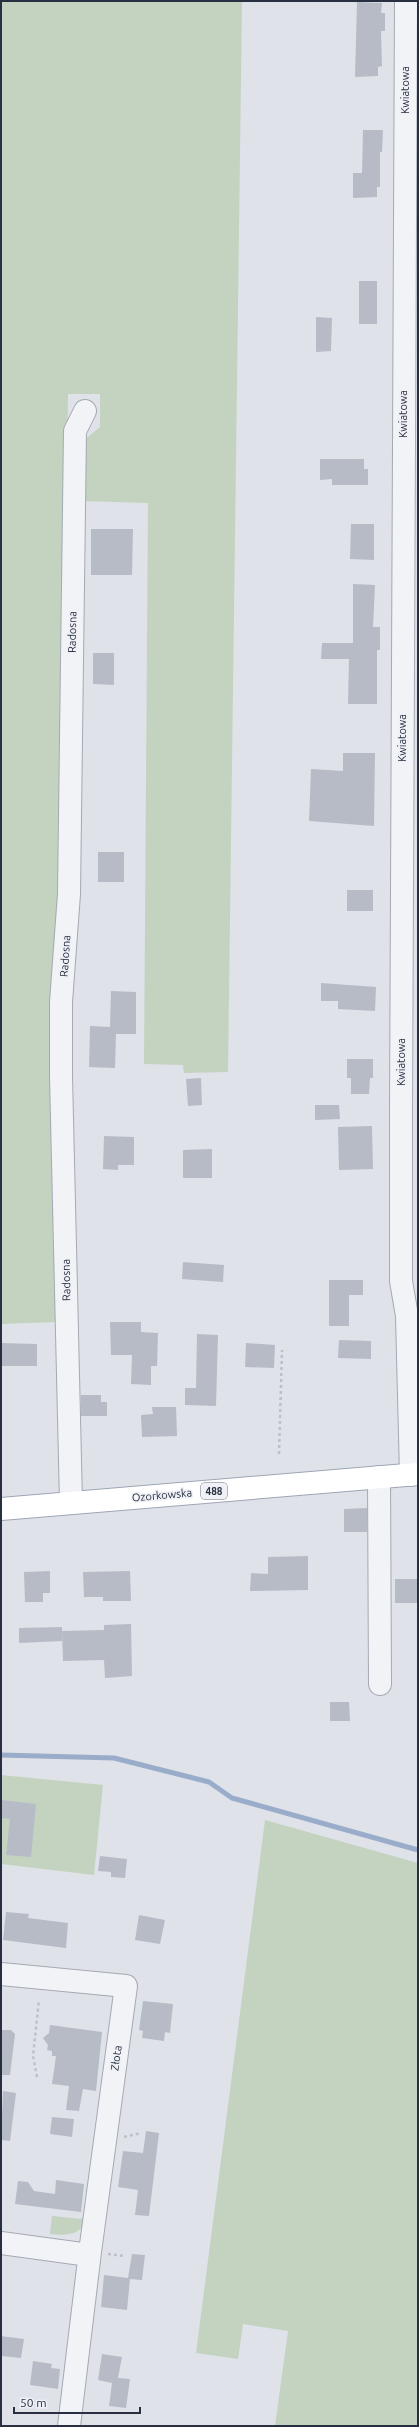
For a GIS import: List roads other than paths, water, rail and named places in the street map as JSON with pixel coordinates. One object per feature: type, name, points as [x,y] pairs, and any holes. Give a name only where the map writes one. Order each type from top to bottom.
[{"type":"main road","name":"Ozorkowska","points":[[1,1508],[415,1474]]},
{"type":"street","name":"Kwiatowa","points":[[406,1],[401,1281],[407,1316],[415,1474]]},
{"type":"street","name":"Radosna","points":[[71,1503],[61,1076],[61,1002],[69,894],[75,431],[84,411]]},
{"type":"street","points":[[379,1477],[380,1684]]},
{"type":"street","name":"Złota","points":[[1,1974],[126,1986],[89,2255],[69,2426]]},
{"type":"street","points":[[1,2243],[89,2255]]},
{"type":"waterway","points":[[1,1755],[114,1758],[209,1782],[232,1798],[418,1850]]}]
